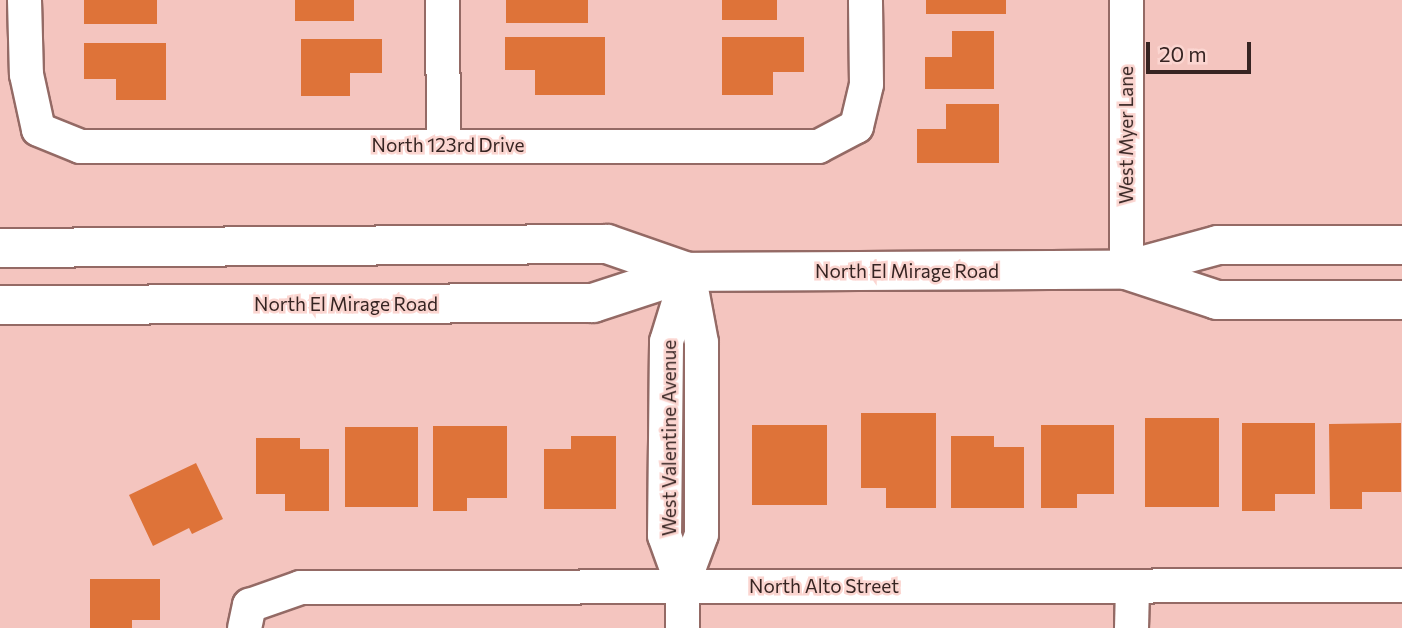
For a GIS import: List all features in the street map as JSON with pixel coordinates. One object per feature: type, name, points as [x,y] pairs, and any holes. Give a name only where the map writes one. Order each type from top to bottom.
[{"type":"main road","name":"North El Mirage Road","points":[[0,247],[607,244],[688,272]]},
{"type":"main road","name":"North El Mirage Road","points":[[0,305],[593,303],[688,272],[1126,270],[1218,245],[1402,245]]},
{"type":"main road","name":"North El Mirage Road","points":[[1126,270],[1217,300],[1402,300]]},
{"type":"street","name":"North 123rd Drive","points":[[24,0],[26,75],[38,129],[80,146],[818,146],[856,126],[866,84],[865,0]]},
{"type":"street","points":[[442,0],[443,145]]},
{"type":"street","name":"West Myer Lane","points":[[1126,0],[1126,270]]},
{"type":"street","name":"West Valentine Avenue","points":[[682,628],[682,586],[701,534],[701,342],[688,272]]},
{"type":"street","name":"North Alto Street","points":[[247,617],[300,587],[1132,588],[1402,585]]},
{"type":"street","points":[[1131,628],[1132,588]]},
{"type":"building","points":[[84,0],[157,0],[157,24],[84,24]]},
{"type":"building","points":[[295,0],[354,0],[354,21],[295,21]]},
{"type":"building","points":[[506,0],[588,0],[588,23],[506,23]]},
{"type":"building","points":[[722,0],[777,0],[777,20],[722,20]]},
{"type":"building","points":[[926,0],[1006,0],[1006,14],[926,14]]},
{"type":"building","points":[[952,31],[994,31],[994,89],[925,89],[925,57],[952,57]]},
{"type":"building","points":[[505,37],[605,37],[605,95],[535,95],[535,70],[505,70]]},
{"type":"building","points":[[722,37],[804,37],[804,72],[773,72],[773,95],[722,95]]},
{"type":"building","points":[[301,39],[382,39],[382,73],[350,73],[350,96],[301,96]]},
{"type":"building","points":[[84,43],[166,43],[166,100],[116,100],[116,79],[84,79]]},
{"type":"building","points":[[946,104],[999,104],[999,163],[917,163],[917,129],[946,129]]},
{"type":"building","points":[[861,413],[936,413],[936,508],[886,508],[886,488],[861,488]]},
{"type":"building","points":[[1145,418],[1219,418],[1219,507],[1145,507]]},
{"type":"building","points":[[1242,423],[1315,423],[1315,494],[1275,494],[1275,511],[1242,511]]},
{"type":"building","points":[[1401,423],[1401,492],[1362,492],[1362,509],[1330,509],[1329,424]]},
{"type":"building","points":[[752,425],[827,425],[827,505],[752,505]]},
{"type":"building","points":[[1041,425],[1114,425],[1114,494],[1077,494],[1077,508],[1041,508]]},
{"type":"building","points":[[433,426],[507,426],[507,498],[467,498],[467,511],[433,511]]},
{"type":"building","points":[[345,427],[418,427],[418,507],[345,507]]},
{"type":"building","points":[[571,436],[616,436],[616,509],[544,509],[544,449],[571,449]]},
{"type":"building","points":[[951,436],[994,436],[994,447],[1024,447],[1024,508],[951,508]]},
{"type":"building","points":[[256,438],[300,438],[300,449],[329,449],[329,511],[285,511],[285,494],[256,494]]},
{"type":"building","points":[[196,463],[223,519],[192,534],[189,528],[153,546],[129,495]]},
{"type":"building","points":[[90,579],[160,579],[160,620],[132,620],[132,628],[90,628]]}]
